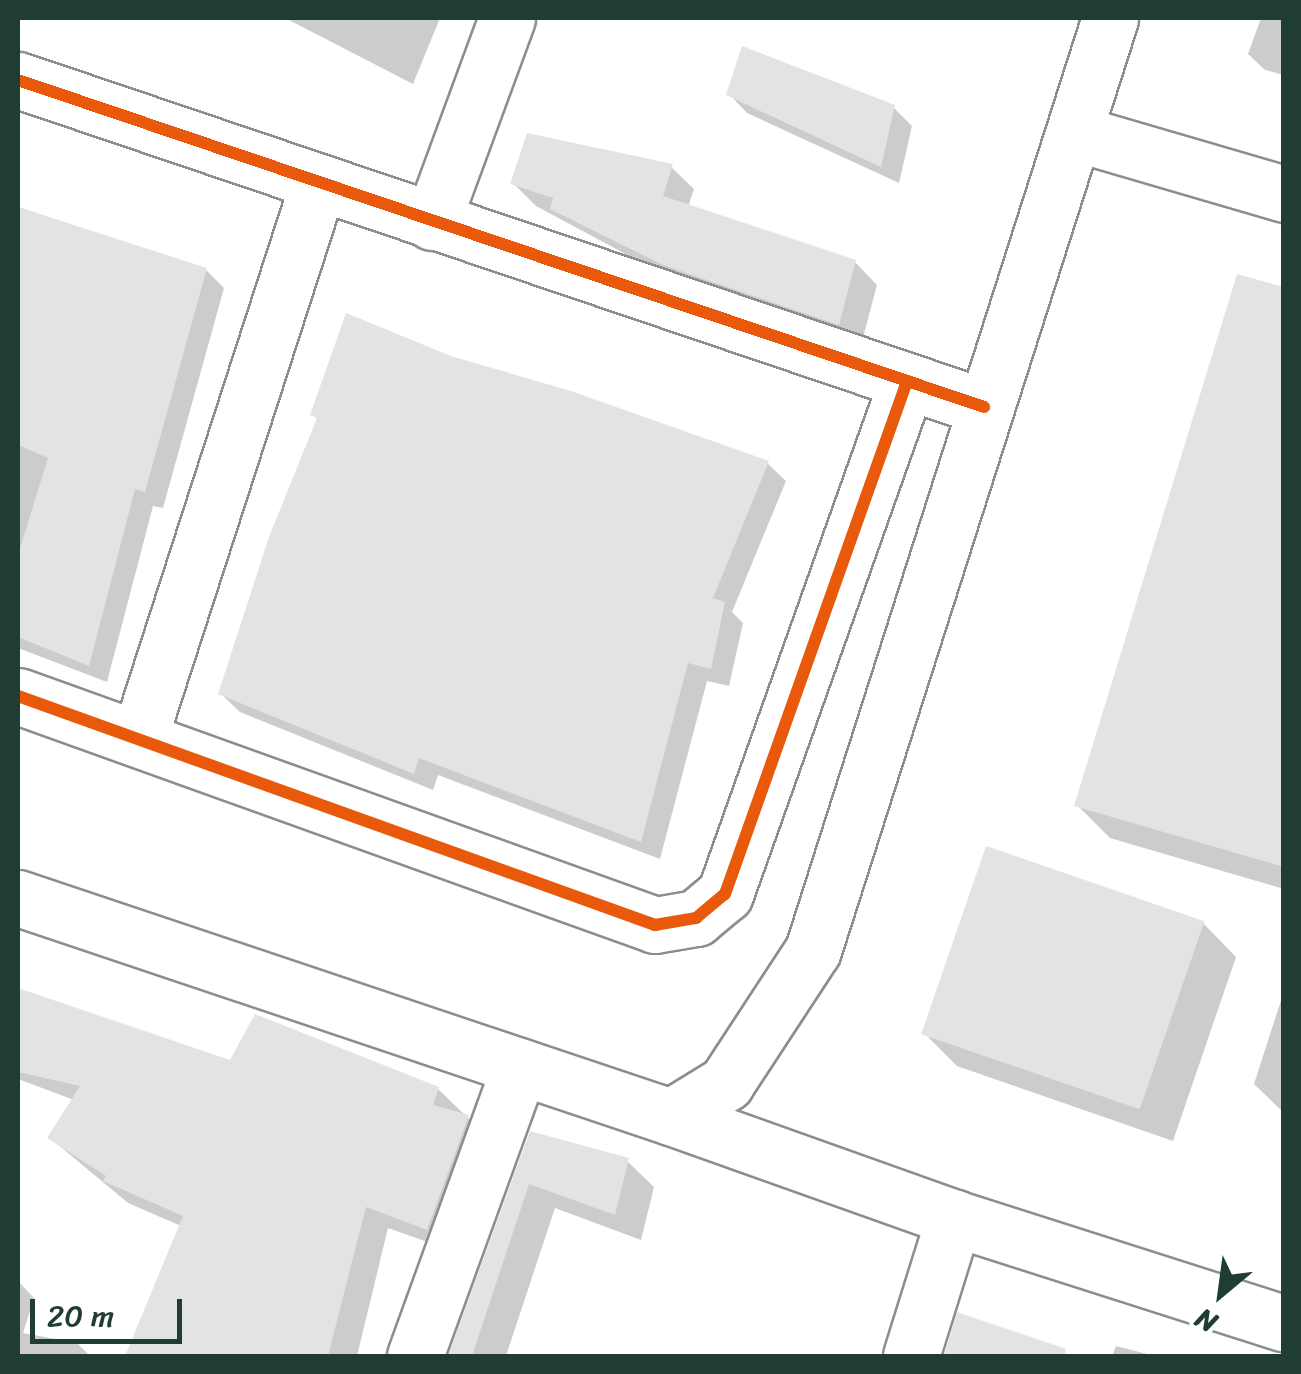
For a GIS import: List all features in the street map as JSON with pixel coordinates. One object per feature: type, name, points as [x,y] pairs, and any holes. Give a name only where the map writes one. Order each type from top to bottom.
[{"type":"street","points":[[432,222],[507,18]]},
{"type":"street","points":[[671,1118],[726,1083],[813,950],[1110,18]]},
{"type":"street","points":[[18,80],[906,384],[984,407]]},
{"type":"street","points":[[1076,132],[1284,194]]},
{"type":"street","points":[[139,738],[318,184]]},
{"type":"street","points":[[18,696],[655,925],[696,918],[725,894],[906,384]]},
{"type":"street","points":[[18,898],[520,1066],[954,1218],[1284,1324]]},
{"type":"street","points":[[415,1356],[520,1066]]},
{"type":"street","points":[[911,1356],[954,1218]]},
{"type":"building","points":[[742,46],[895,105],[881,167],[726,95]]},
{"type":"building","points":[[527,133],[673,164],[663,196],[856,260],[839,325],[663,265],[550,209],[553,198],[510,184]]},
{"type":"building","points":[[18,207],[207,268],[145,492],[135,489],[89,666],[18,637],[18,555],[48,458],[18,445]]},
{"type":"building","points":[[1237,274],[1284,287],[1284,867],[1074,806]]},
{"type":"building","points":[[346,313],[451,356],[571,391],[769,461],[713,598],[725,602],[711,669],[688,663],[641,842],[419,758],[414,774],[218,694],[269,537],[317,418],[310,415]]},
{"type":"building","points":[[986,846],[1204,921],[1140,1109],[921,1034]]},
{"type":"building","points":[[18,988],[230,1060],[255,1014],[439,1087],[433,1105],[469,1115],[427,1230],[366,1207],[328,1356],[125,1356],[183,1216],[103,1181],[106,1176],[47,1138],[80,1086],[18,1072]]},
{"type":"building","points":[[530,1131],[629,1158],[615,1215],[529,1184],[472,1356],[448,1356]]},
{"type":"building","points":[[957,1312],[1066,1349],[1065,1356],[944,1356]]},
{"type":"cycle path","points":[[18,80],[984,407]]},
{"type":"cycle path","points":[[18,696],[655,925],[696,918],[725,894],[906,384]]}]
